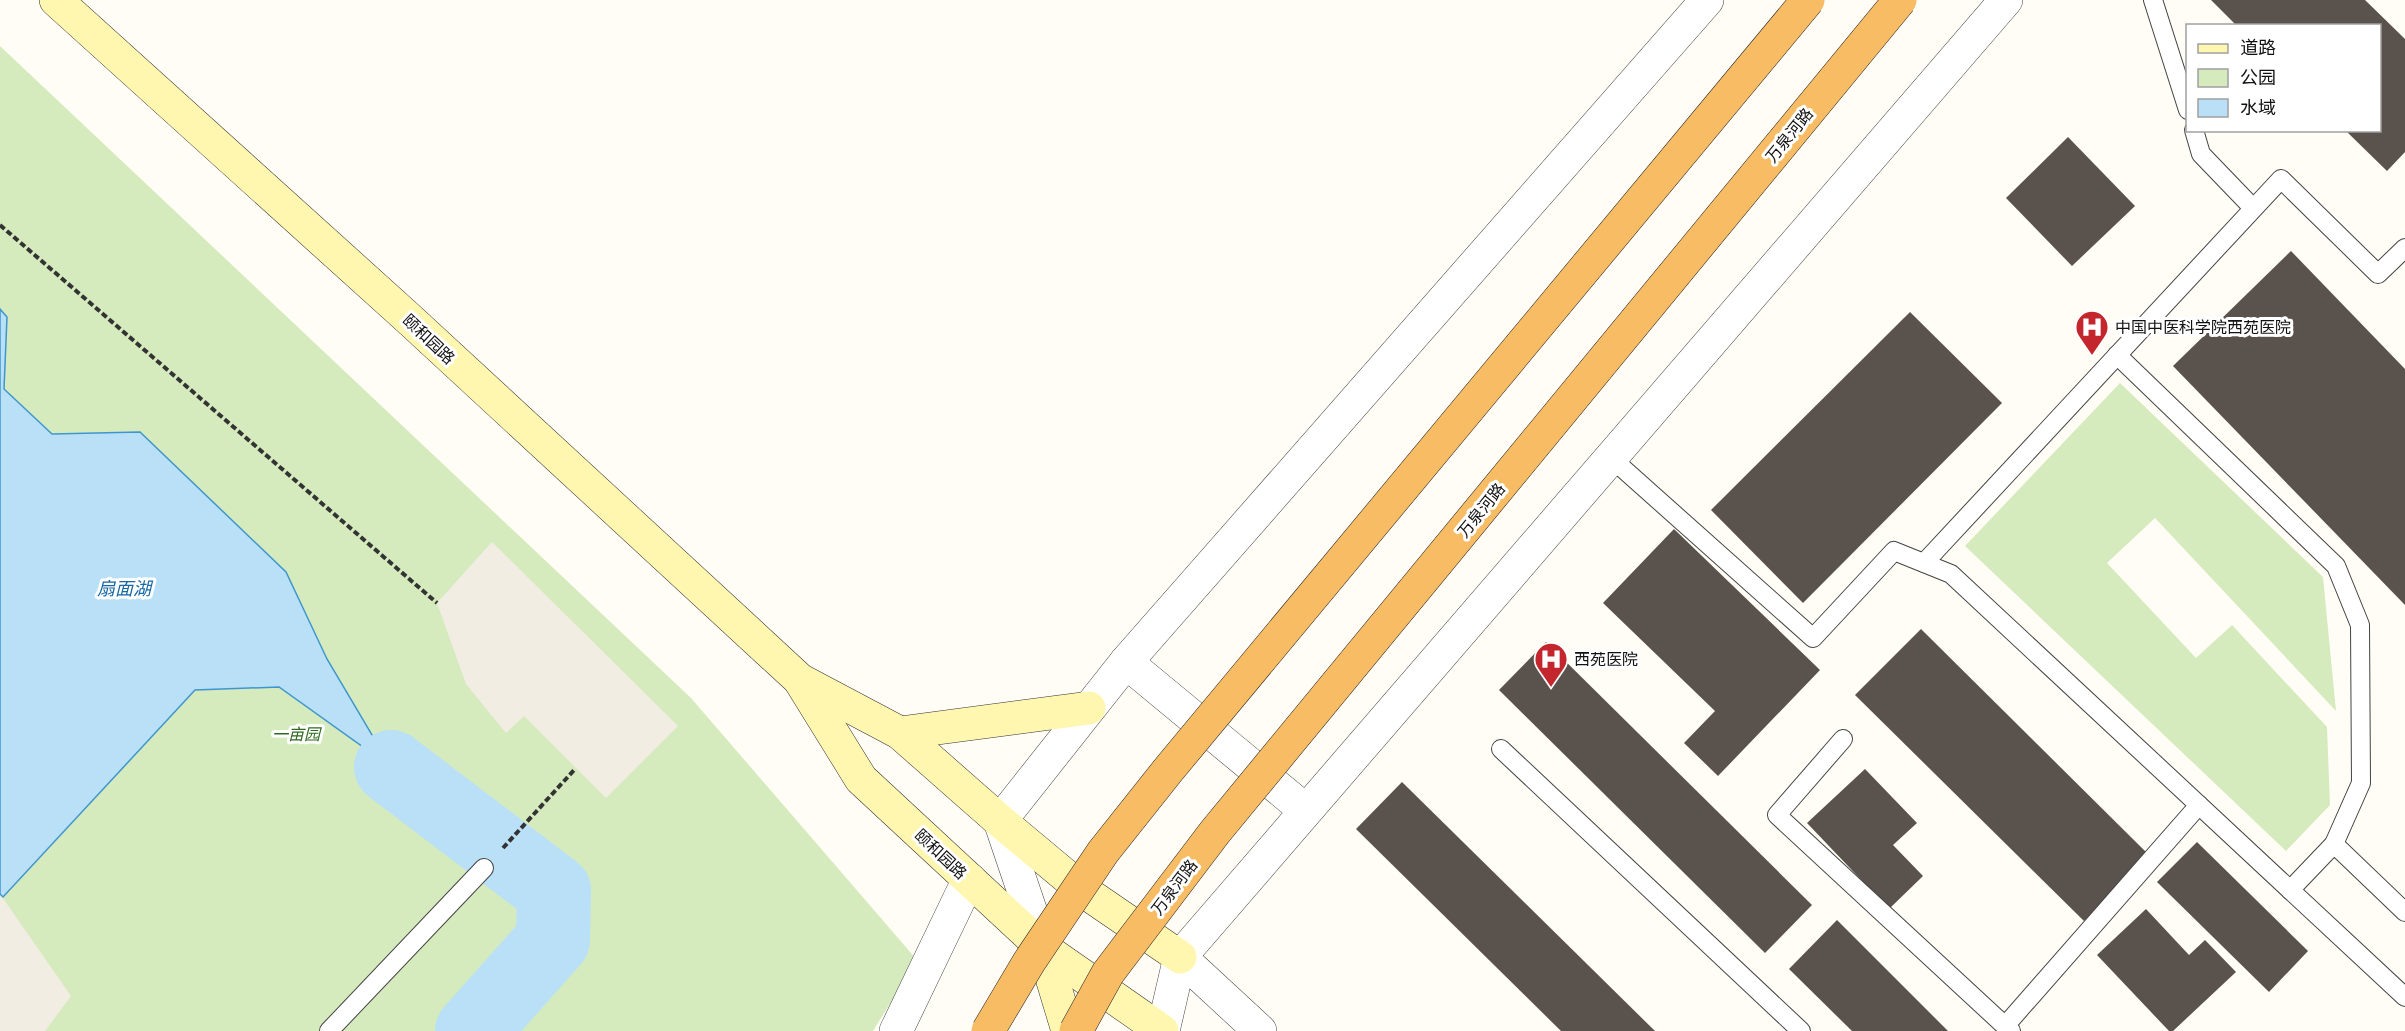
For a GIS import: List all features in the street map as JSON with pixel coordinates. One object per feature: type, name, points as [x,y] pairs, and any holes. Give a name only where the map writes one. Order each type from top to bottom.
[{"type":"highway","points":[[988,1031],[1029,962],[1103,852],[1169,769],[1808,0]]},
{"type":"highway","name":"万泉河路","points":[[1076,1031],[1108,973],[1215,832],[1900,0]]},
{"type":"main road","name":"颐和园路","points":[[56,0],[399,310],[800,680],[900,732],[1000,821],[1085,891],[1180,957]]},
{"type":"main road","name":"颐和园路","points":[[800,680],[861,779],[1043,948],[1163,1031]]},
{"type":"main road","points":[[900,732],[1089,708]]},
{"type":"main road","points":[[1043,948],[1068,1031]]},
{"type":"street","points":[[1043,948],[1000,821],[1126,662],[1707,0]]},
{"type":"street","points":[[1163,1031],[1180,957],[2006,0]]},
{"type":"street","points":[[1126,662],[1305,810]]},
{"type":"street","points":[[1043,948],[1210,731]]},
{"type":"street","points":[[896,1031],[969,879]]},
{"type":"street","points":[[1180,957],[1260,1031]]},
{"type":"lane","points":[[2153,0],[2186,107]]},
{"type":"lane","points":[[2195,132],[2201,154],[2253,208]]},
{"type":"lane","points":[[1924,563],[2281,179],[2378,274],[2405,248]]},
{"type":"lane","points":[[2117,355],[2336,566],[2360,625],[2361,783],[2334,844],[2290,890]]},
{"type":"lane","points":[[1610,457],[1813,638],[1894,551],[1952,574],[2405,997]]},
{"type":"lane","points":[[1844,739],[1777,815],[2008,1028],[2199,805]]},
{"type":"lane","points":[[1501,749],[1801,1031]]},
{"type":"lane","points":[[2334,844],[2405,912]]},
{"type":"lane","points":[[329,1031],[484,868]]},
{"type":"path","points":[[0,225],[436,603]]},
{"type":"path","points":[[517,832],[575,769]]},
{"type":"green space","name":"一亩园","points":[[0,46],[691,698],[917,960],[873,1031],[0,1031]]},
{"type":"green space","points":[[2120,383],[2323,577],[2336,711],[2155,518],[2107,563],[2196,658],[2232,625],[2327,727],[2330,805],[2286,851],[1965,546]]},
{"type":"shaded area","points":[[492,542],[678,726],[606,798],[524,716],[506,733],[466,684],[437,603]]},
{"type":"shaded area","points":[[0,894],[71,996],[45,1031],[0,1031]]},
{"type":"water","name":"扇面湖","points":[[0,309],[7,317],[4,389],[52,434],[140,432],[286,572],[327,659],[391,767],[279,687],[195,690],[3,897],[0,894]]},
{"type":"building","points":[[2211,0],[2365,0],[2405,39],[2405,152],[2387,171],[2347,132],[2381,132],[2381,24],[2235,24]]},
{"type":"building","points":[[2068,137],[2135,206],[2072,266],[2006,198]]},
{"type":"building","points":[[2291,251],[2405,369],[2405,605],[2173,366]]},
{"type":"building","points":[[1910,312],[2002,403],[1803,603],[1711,510]]},
{"type":"building","points":[[1674,529],[1820,670],[1718,776],[1684,743],[1715,711],[1603,603]]},
{"type":"building","points":[[1921,629],[2149,855],[2084,921],[1855,695]]},
{"type":"building","points":[[1546,642],[1812,905],[1765,953],[1499,690]]},
{"type":"building","points":[[1865,769],[1917,823],[1893,845],[1923,876],[1889,909],[1807,823]]},
{"type":"building","points":[[1402,782],[1655,1031],[1561,1031],[1356,829]]},
{"type":"building","points":[[2197,842],[2308,951],[2269,992],[2157,882]]},
{"type":"building","points":[[2146,909],[2189,955],[2205,940],[2236,972],[2173,1031],[2169,1031],[2097,955]]},
{"type":"building","points":[[1837,920],[1948,1031],[1852,1031],[1789,969]]},
{"type":"waterway","points":[[391,767],[554,891],[553,940],[472,1031]]},
{"type":"place","name":"中国中医科学院西苑医院","points":[[2092,356]]},
{"type":"place","name":"西苑医院","points":[[1551,688]]}]
